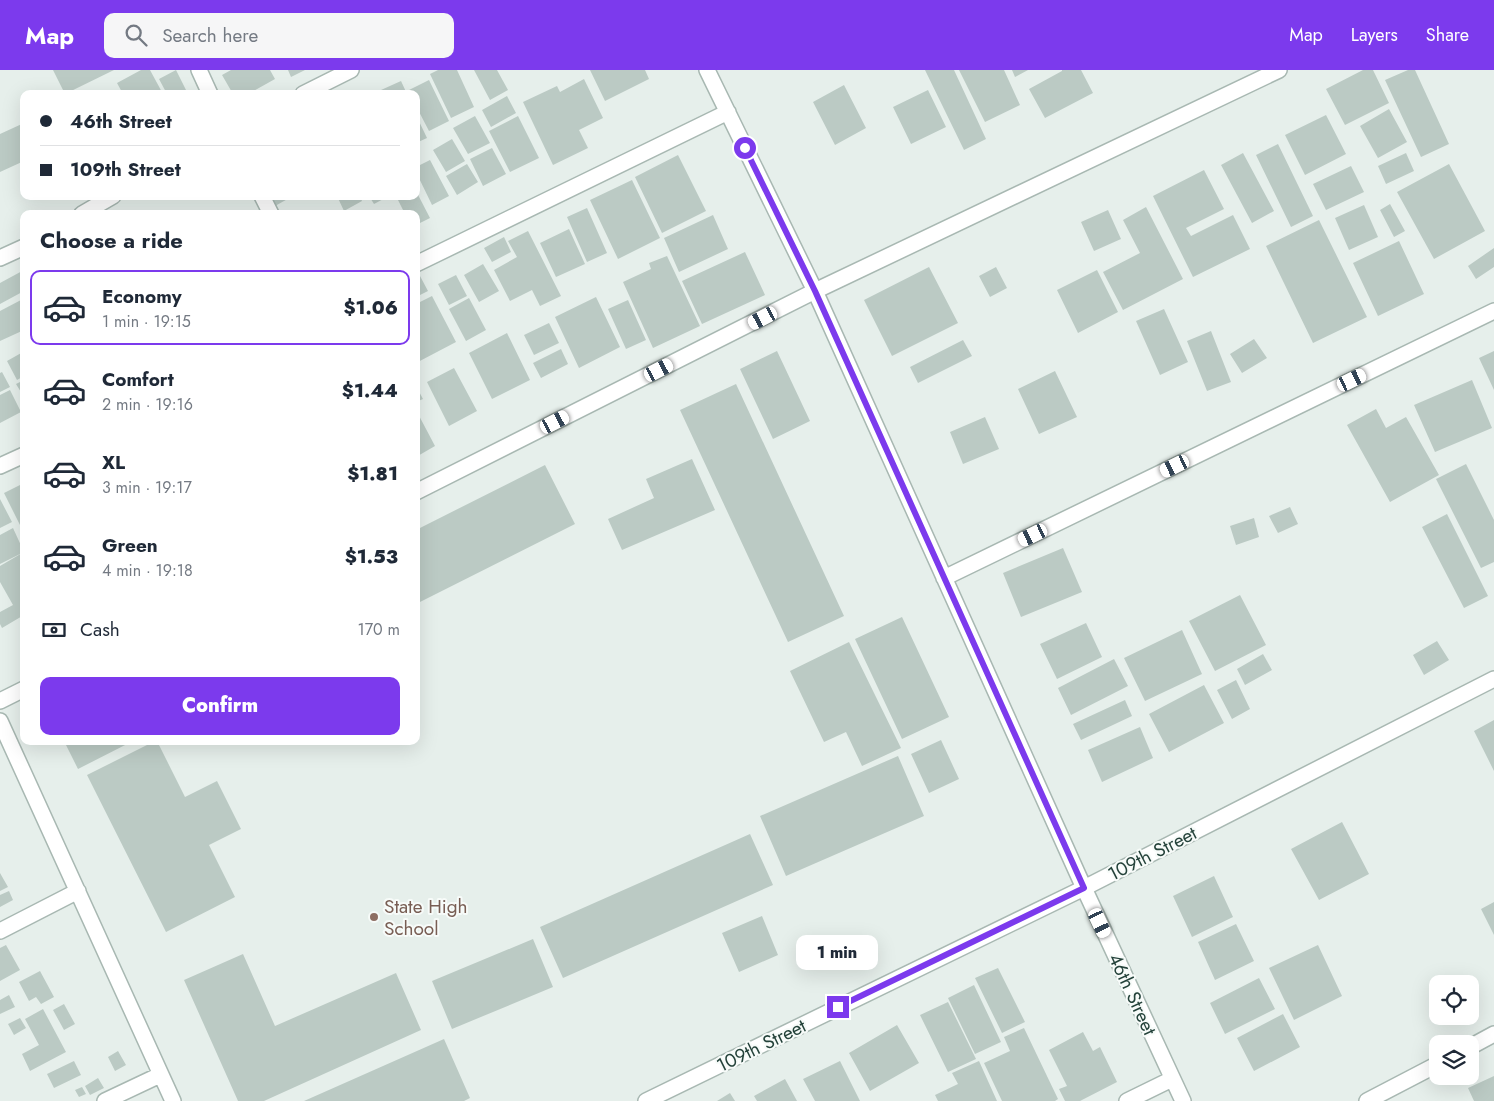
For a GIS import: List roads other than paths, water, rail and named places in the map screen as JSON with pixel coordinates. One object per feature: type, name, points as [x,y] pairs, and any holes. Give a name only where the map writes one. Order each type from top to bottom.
[{"type":"street","points":[[199,70],[208,90]]},
{"type":"street","points":[[312,90],[351,70]]},
{"type":"street","name":"46th Street","points":[[707,70],[815,291],[1084,888],[1183,1101]]},
{"type":"street","points":[[420,490],[815,291],[1279,70]]},
{"type":"street","points":[[420,262],[728,112]]},
{"type":"street","points":[[89,210],[106,200]]},
{"type":"street","points":[[0,258],[20,249]]},
{"type":"street","points":[[944,578],[1494,311]]},
{"type":"street","points":[[0,466],[20,457]]},
{"type":"street","name":"109th Street","points":[[646,1101],[665,1097],[1084,888],[1494,679]]},
{"type":"street","points":[[0,701],[20,691]]},
{"type":"street","points":[[0,721],[173,1101]]},
{"type":"street","points":[[0,931],[78,891]]},
{"type":"street","points":[[1479,1042],[1494,1034]]},
{"type":"street","points":[[1366,1101],[1429,1069]]},
{"type":"street","points":[[105,1101],[160,1075]]},
{"type":"street","points":[[1127,1101],[1172,1079]]},
{"type":"place","name":"State High School","points":[[374,917]]}]
